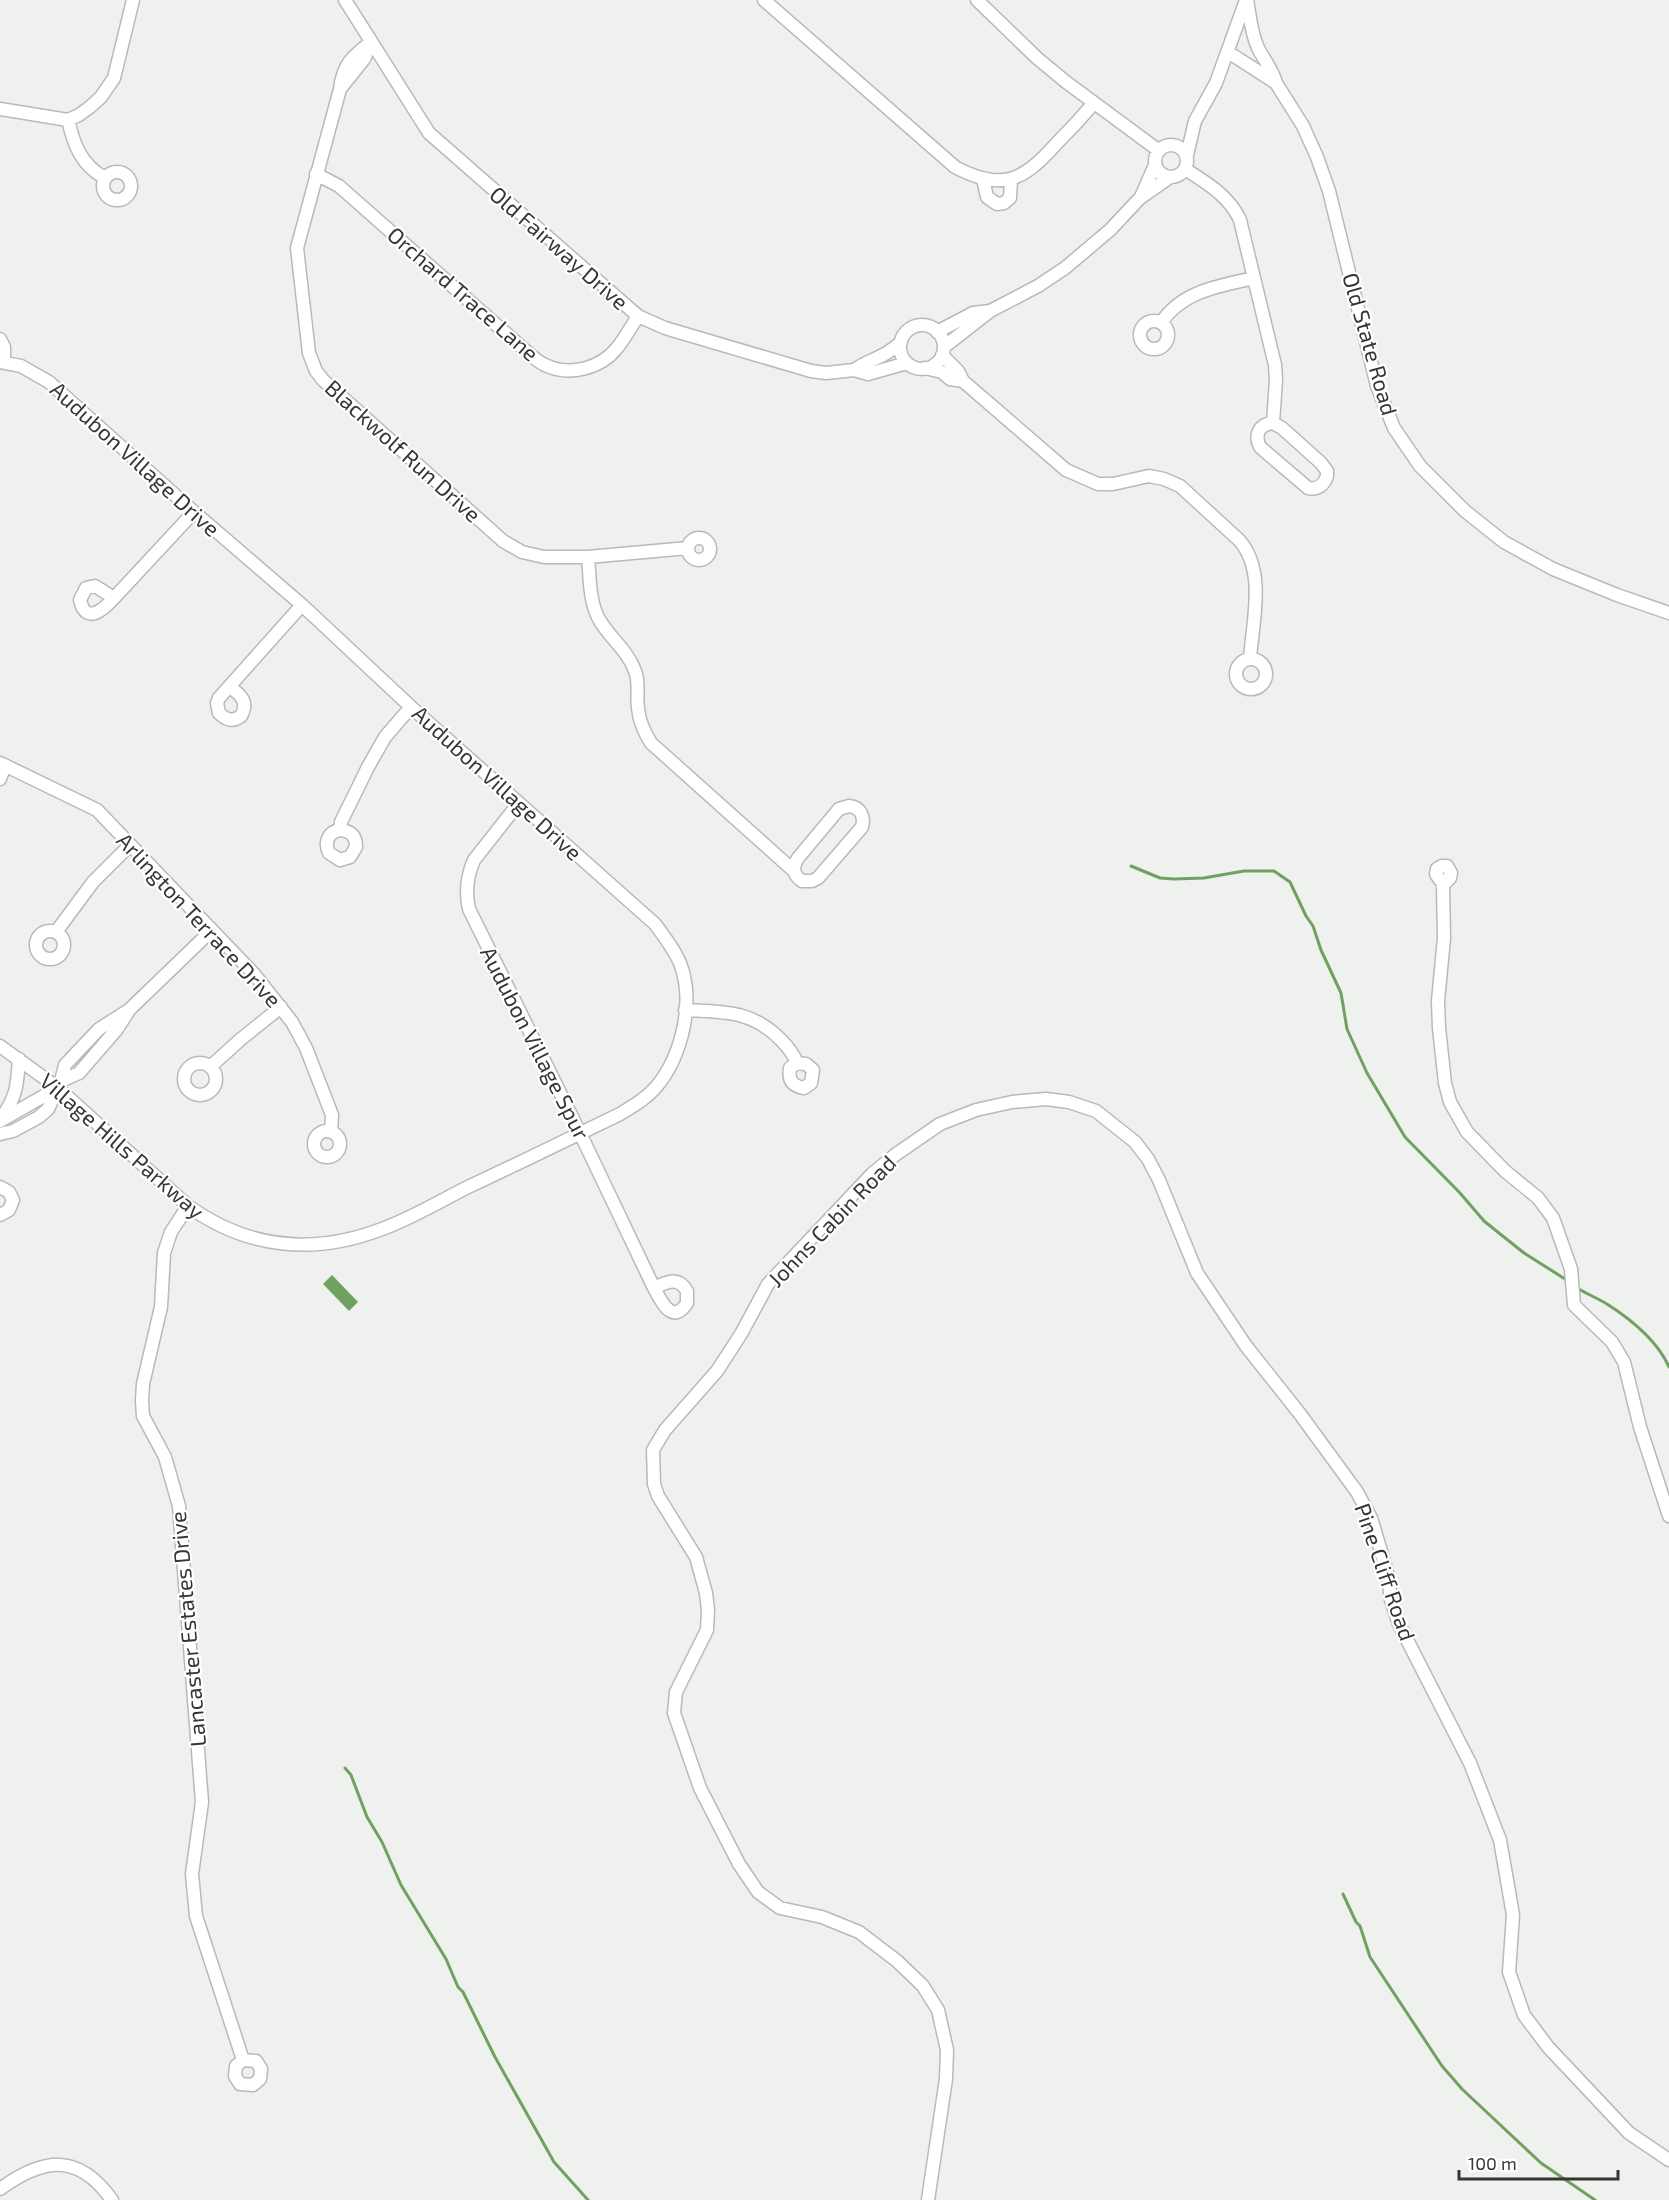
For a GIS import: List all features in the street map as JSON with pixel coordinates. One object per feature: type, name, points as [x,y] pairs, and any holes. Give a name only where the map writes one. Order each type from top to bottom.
[{"type":"street","points":[[0,109],[68,120],[79,115],[101,98],[114,78],[133,0]]},
{"type":"street","name":"Old Fairway Drive","points":[[345,0],[429,133],[638,316],[664,328],[811,371],[826,373],[854,370],[868,374],[907,363]]},
{"type":"street","points":[[764,0],[955,167],[983,179],[1011,180],[1027,173],[1041,161],[1094,103]]},
{"type":"street","points":[[976,0],[1037,58],[1158,150]]},
{"type":"street","points":[[925,368],[937,363],[943,351],[990,311],[1038,286],[1065,268],[1110,230],[1140,198],[1185,169],[1186,155],[1195,121],[1216,83],[1247,0]]},
{"type":"street","points":[[1247,0],[1251,26],[1258,48],[1274,73],[1276,83]]},
{"type":"street","name":"Blackwolf Run Drive","points":[[371,42],[353,57],[342,72],[340,89],[297,248],[309,353],[316,371],[323,380],[503,541],[522,552],[534,555],[588,557],[688,548]]},
{"type":"street","name":"Old State Road","points":[[1228,52],[1276,83],[1303,126],[1329,191],[1377,386],[1394,428],[1420,466],[1465,511],[1504,542],[1553,569],[1669,613]]},
{"type":"street","points":[[68,120],[75,146],[81,157],[93,171],[105,178]]},
{"type":"street","points":[[1140,198],[1155,165],[1158,150],[1171,144],[1195,121]]},
{"type":"street","points":[[1171,144],[1180,147],[1186,155]]},
{"type":"street","points":[[1155,165],[1157,170],[1170,177]]},
{"type":"street","points":[[1185,169],[1215,189],[1234,209],[1240,220],[1275,365],[1273,423]]},
{"type":"street","name":"Orchard Trace Lane","points":[[316,174],[339,186],[526,351],[545,365],[579,370],[600,363],[618,347],[638,316]]},
{"type":"street","points":[[983,179],[987,197],[997,204],[1004,204],[1010,198],[1011,180]]},
{"type":"street","points":[[1161,323],[1167,313],[1179,302],[1200,291],[1254,278]]},
{"type":"street","points":[[937,332],[973,313],[990,311]]},
{"type":"street","points":[[963,381],[950,379],[942,372],[919,368],[907,363],[900,350],[904,335],[916,326],[931,327],[937,332],[943,351],[963,381],[1066,470],[1098,484],[1113,484],[1149,476],[1164,479],[1180,486],[1239,540],[1247,548],[1256,576],[1250,658]]},
{"type":"street","points":[[0,339],[4,347],[2,362]]},
{"type":"street","name":"Old Fairway Drive","points":[[854,370],[880,359],[901,342]]},
{"type":"street","name":"Audubon Village Drive","points":[[2,362],[21,366],[49,382],[302,605],[411,707],[655,924],[670,944],[680,964],[684,982],[683,1034],[677,1053],[656,1087],[642,1101],[422,1209]]},
{"type":"street","points":[[1273,423],[1282,428],[1324,466],[1328,476],[1323,485],[1318,488],[1308,488],[1260,447],[1257,442],[1258,432],[1263,426],[1273,423]]},
{"type":"street","points":[[114,598],[95,586],[83,591],[80,600],[85,610],[94,614],[103,610],[194,512]]},
{"type":"street","points":[[588,557],[592,599],[596,612],[600,621],[632,663],[638,681],[638,708],[645,734],[651,743],[802,881],[812,881],[818,878],[862,827],[861,812],[849,806],[839,809],[798,858],[793,867],[794,872]]},
{"type":"street","points":[[230,687],[243,698],[245,707],[241,716],[232,720],[222,716],[217,708],[219,698],[302,605]]},
{"type":"street","points":[[340,830],[341,822],[368,766],[385,737],[411,707]]},
{"type":"street","points":[[0,779],[3,764]]},
{"type":"street","name":"Arlington Terrace Drive","points":[[3,764],[97,810],[254,974],[281,1007],[306,1048],[333,1115],[331,1132]]},
{"type":"street","name":"Audubon Village Spur","points":[[519,803],[474,860],[469,870],[467,898],[474,921],[580,1133],[654,1288]]},
{"type":"street","points":[[56,932],[93,882],[130,844]]},
{"type":"street","points":[[1445,881],[1443,885],[1444,938],[1438,1001],[1441,1053],[1450,1102],[1467,1132],[1505,1171],[1538,1198],[1553,1218],[1571,1269],[1574,1305],[1612,1342],[1624,1362],[1640,1428],[1669,1516]]},
{"type":"street","points":[[0,1134],[13,1131],[39,1117],[51,1105],[65,1065],[99,1029],[129,1010],[212,930]]},
{"type":"street","points":[[210,1068],[281,1007]]},
{"type":"street","points":[[685,1010],[732,1012],[758,1021],[771,1029],[790,1049],[797,1062]]},
{"type":"street","name":"Village Hills Parkway","points":[[0,1046],[59,1084],[188,1206],[207,1220],[226,1228],[268,1243],[290,1245],[338,1242],[384,1228],[422,1209]]},
{"type":"street","points":[[0,1120],[14,1101],[18,1087],[19,1059]]},
{"type":"street","points":[[0,1120],[59,1084]]},
{"type":"street","name":"Pine Cliff Road","points":[[940,1125],[976,1110],[1012,1101],[1046,1099],[1069,1102],[1096,1111],[1135,1142],[1148,1159],[1159,1180],[1197,1273],[1246,1346],[1300,1414],[1357,1492],[1371,1518],[1399,1624],[1470,1763],[1500,1840],[1513,1915],[1509,1972],[1524,2014],[1548,2047],[1629,2133],[1669,2160]]},
{"type":"street","name":"Johns Cabin Road","points":[[928,2200],[946,2079],[947,2050],[938,2010],[923,1986],[897,1961],[859,1932],[822,1917],[780,1908],[758,1892],[739,1864],[700,1788],[674,1713],[676,1692],[707,1630],[707,1602],[696,1557],[658,1496],[654,1484],[653,1450],[665,1430],[717,1371],[741,1334],[768,1284],[872,1174],[895,1155],[940,1125]]},
{"type":"street","points":[[0,1187],[9,1192],[13,1200],[9,1210],[0,1215]]},
{"type":"street","name":"Lancaster Estates Drive","points":[[188,1206],[171,1233],[164,1253],[161,1307],[143,1384],[142,1401],[143,1416],[165,1457],[179,1506],[202,1802],[192,1874],[196,1916],[243,2060]]},
{"type":"street","points":[[0,2189],[37,2167],[66,2164],[88,2174],[112,2200]]},
{"type":"shaded area","points":[[332,1275],[358,1302],[349,1311],[323,1284]]},
{"type":"waterway","points":[[1131,866],[1160,878],[1174,879],[1204,878],[1244,871],[1274,871],[1290,882],[1313,926],[1321,950],[1341,993],[1347,1029],[1367,1073],[1405,1137],[1484,1221],[1524,1253],[1565,1279]]},
{"type":"waterway","points":[[1577,1288],[1626,1317],[1651,1339],[1669,1367]]},
{"type":"waterway","points":[[345,1768],[351,1775],[367,1817],[382,1842],[401,1885],[446,1959],[495,2057],[554,2162],[588,2200]]},
{"type":"waterway","points":[[1343,1894],[1360,1926],[1370,1957],[1442,2066],[1462,2089],[1541,2163],[1595,2200]]}]
